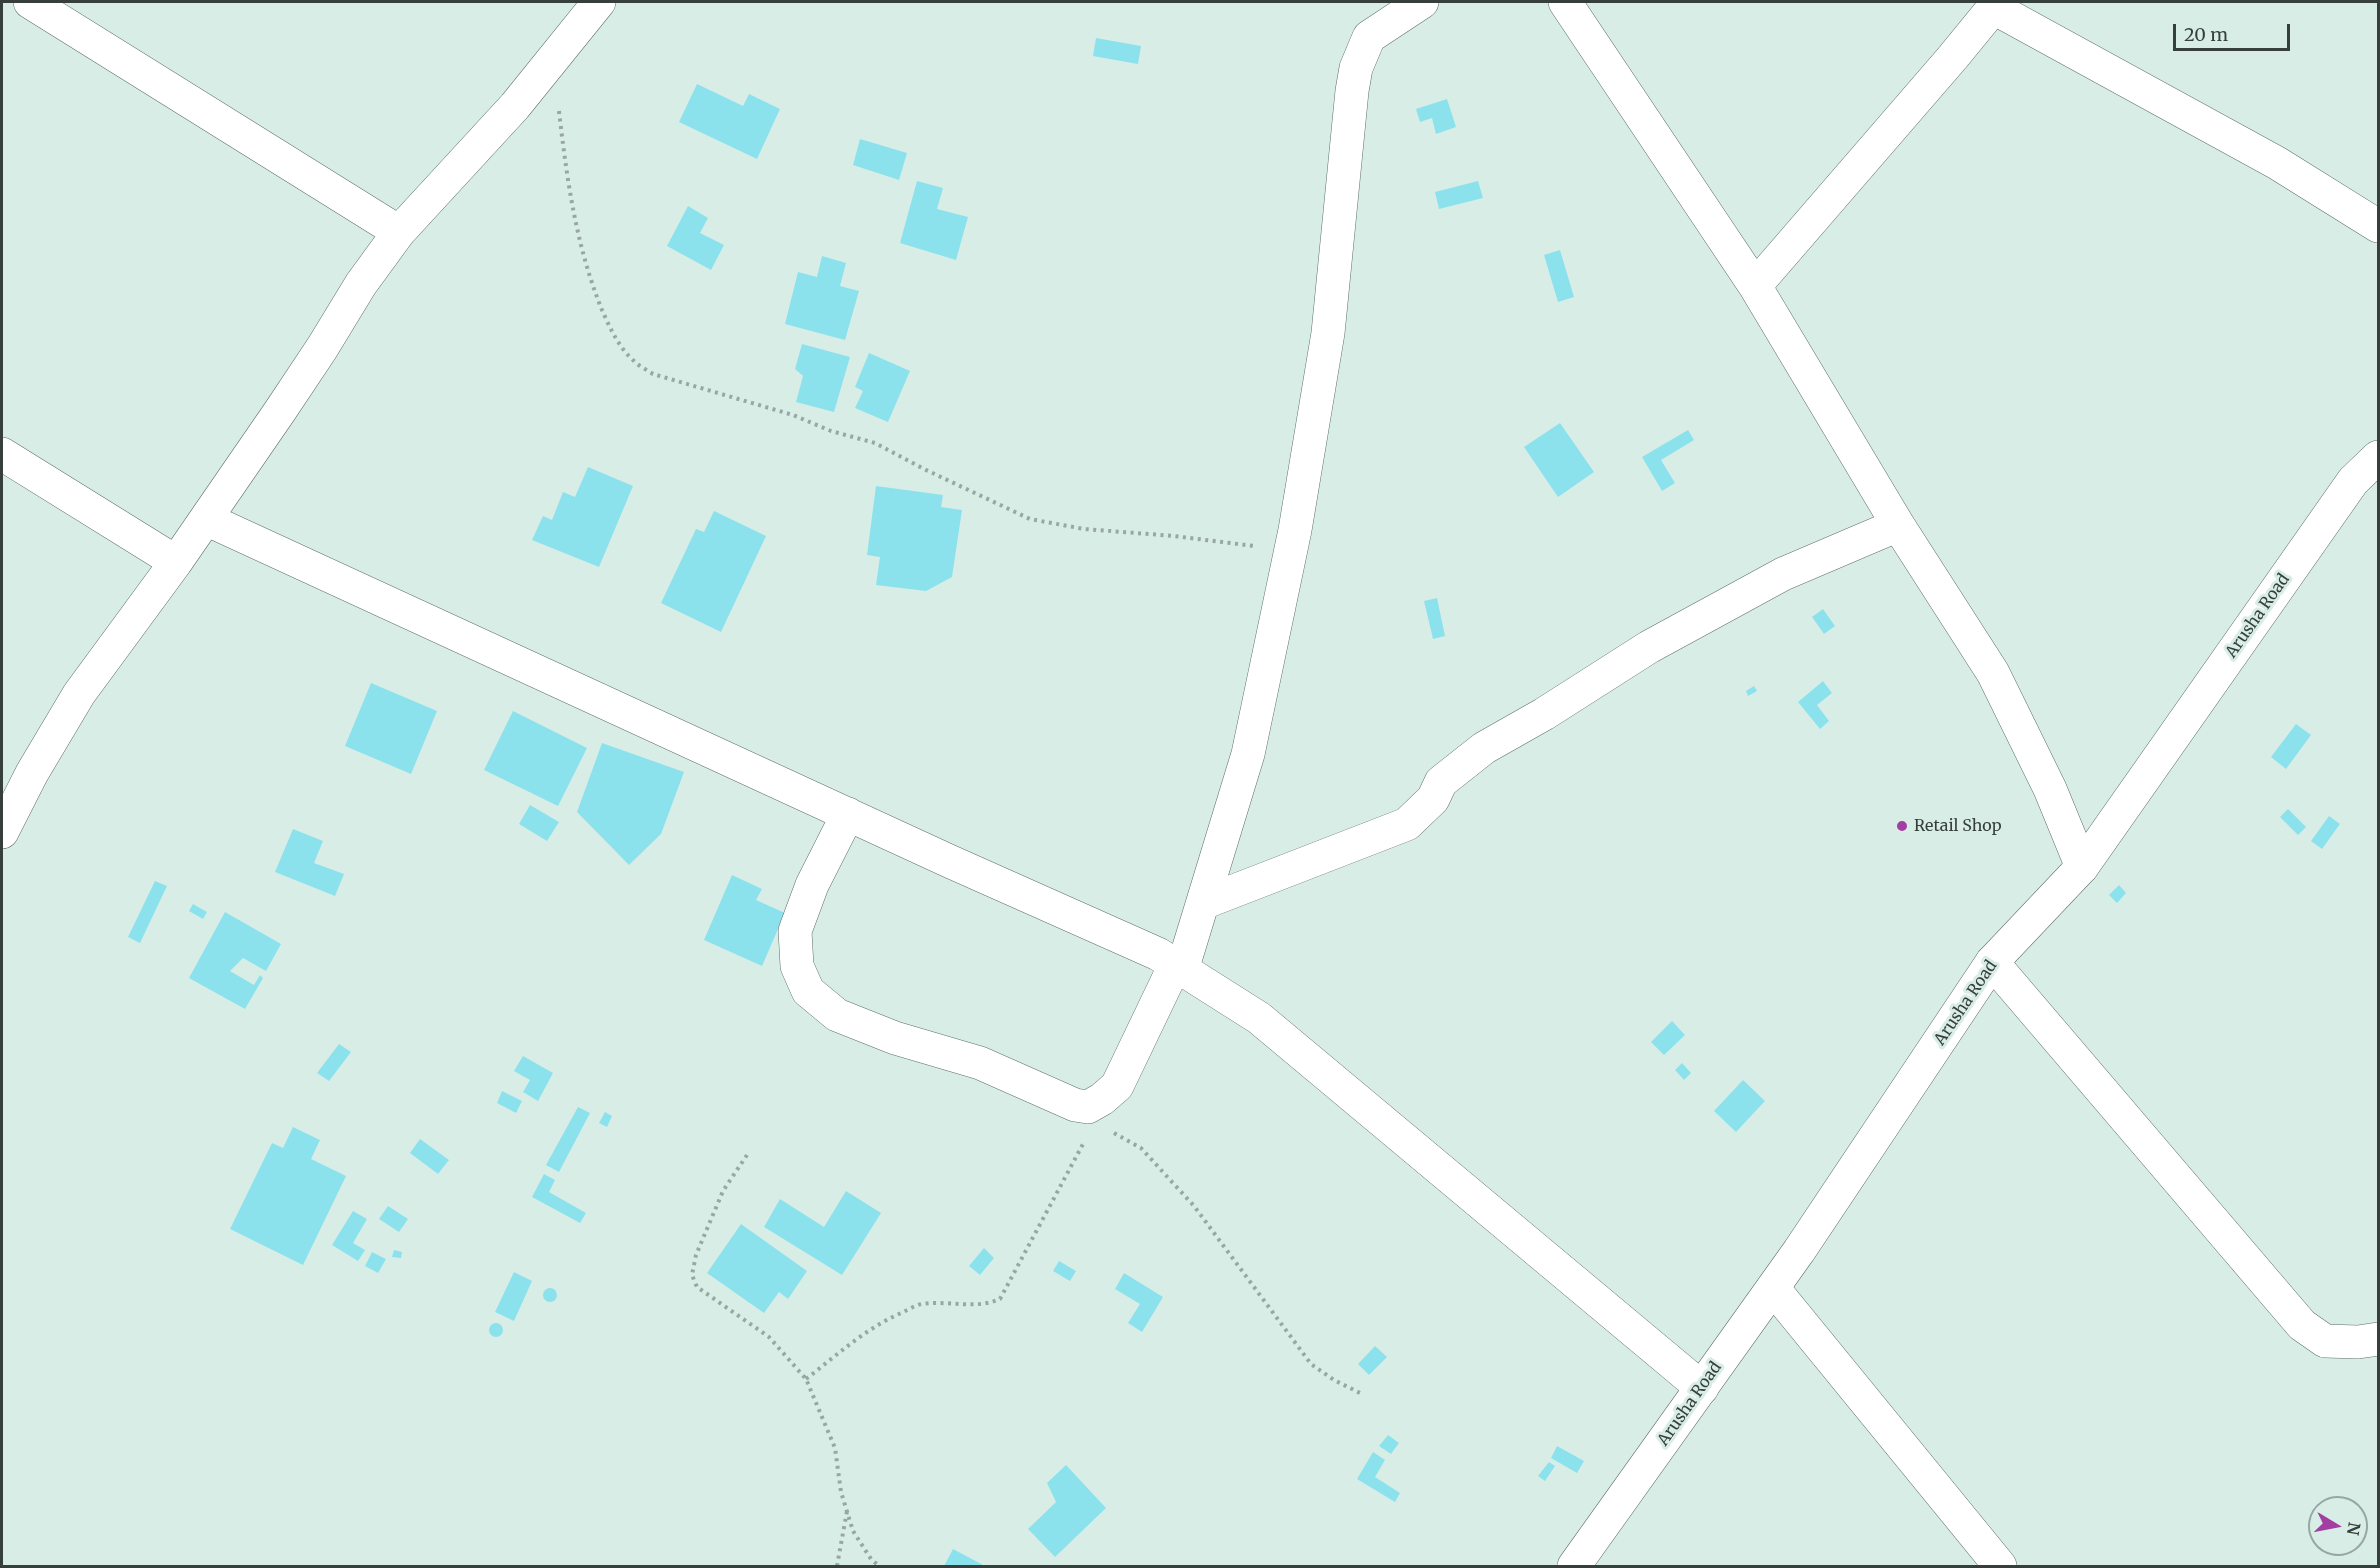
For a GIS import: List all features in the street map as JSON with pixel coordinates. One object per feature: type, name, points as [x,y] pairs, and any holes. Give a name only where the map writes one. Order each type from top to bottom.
[{"type":"street","points":[[30,2],[399,232]]},
{"type":"street","points":[[2,832],[32,773],[79,694],[206,519],[316,357],[361,284],[399,232],[515,106],[599,2]]},
{"type":"street","points":[[848,814],[812,885],[795,931],[797,966],[808,991],[837,1015],[895,1038],[980,1063],[1076,1105],[1097,1111],[1117,1086],[1179,967],[1203,903],[1248,754],[1291,551],[1328,333],[1356,68],[1369,37],[1422,2]]},
{"type":"street","points":[[1565,2],[1755,286],[1898,525],[1993,673],[2050,789],[2082,867]]},
{"type":"street","points":[[1755,286],[1996,4],[2277,163],[2379,226]]},
{"type":"street","points":[[2,454],[176,562]]},
{"type":"street","name":"Arusha Road","points":[[1574,1566],[1773,1288],[1992,962],[2082,867],[2353,481],[2379,457]]},
{"type":"street","points":[[206,519],[1158,954],[1259,1018],[1702,1388]]},
{"type":"street","points":[[1203,903],[1407,824],[1433,799],[1441,782],[1485,748],[1544,714],[1649,647],[1783,574],[1898,525]]},
{"type":"street","points":[[1992,962],[2302,1325],[2325,1341],[2379,1340]]},
{"type":"street","points":[[1773,1288],[2000,1566]]},
{"type":"path","points":[[553,58],[566,168],[588,276],[612,332],[633,361],[653,374],[784,412],[831,431],[875,443],[1030,519],[1084,529],[1221,541],[1291,551]]},
{"type":"path","points":[[806,1379],[869,1329],[920,1304],[954,1302],[970,1305],[990,1303],[1000,1299],[1085,1140],[1097,1111],[1141,1148],[1194,1206],[1311,1364],[1334,1380],[1360,1393]]},
{"type":"path","points":[[747,1155],[723,1191],[696,1256],[692,1275],[697,1287],[769,1337],[806,1379],[835,1448],[841,1492],[854,1531],[879,1566]]},
{"type":"path","points":[[837,1566],[847,1510]]},
{"type":"building","points":[[1096,38],[1141,46],[1138,64],[1093,56]]},
{"type":"building","points":[[697,84],[743,106],[749,94],[780,109],[757,159],[679,122]]},
{"type":"building","points":[[1447,99],[1456,127],[1436,134],[1432,118],[1420,122],[1416,109]]},
{"type":"building","points":[[860,139],[907,153],[899,180],[853,165]]},
{"type":"building","points":[[917,181],[943,188],[937,209],[968,217],[956,260],[900,243]]},
{"type":"building","points":[[1478,181],[1483,198],[1439,209],[1435,192]]},
{"type":"building","points":[[688,206],[708,218],[700,233],[724,245],[711,270],[667,246]]},
{"type":"building","points":[[1560,250],[1574,297],[1558,302],[1544,255]]},
{"type":"building","points":[[822,256],[846,263],[840,286],[859,291],[845,340],[785,324],[798,272],[817,277]]},
{"type":"building","points":[[802,344],[850,357],[834,412],[796,402],[803,376],[795,369]]},
{"type":"building","points":[[869,353],[910,371],[888,422],[855,408],[863,391],[855,387]]},
{"type":"building","points":[[1560,423],[1594,472],[1558,497],[1524,447]]},
{"type":"building","points":[[1688,430],[1694,440],[1661,460],[1675,483],[1662,491],[1642,457]]},
{"type":"building","points":[[588,467],[633,486],[599,567],[532,540],[543,516],[552,520],[563,492],[575,497]]},
{"type":"building","points":[[876,486],[943,495],[941,507],[962,510],[952,577],[926,591],[876,585],[880,557],[867,555]]},
{"type":"building","points":[[714,511],[766,536],[721,632],[661,603],[696,529],[704,532]]},
{"type":"building","points":[[1437,598],[1445,636],[1433,639],[1424,601]]},
{"type":"building","points":[[1823,609],[1835,626],[1824,634],[1812,617]]},
{"type":"building","points":[[1823,681],[1832,693],[1817,705],[1829,721],[1820,729],[1798,702]]},
{"type":"building","points":[[371,683],[437,711],[411,774],[345,746]]},
{"type":"building","points":[[1754,686],[1757,691],[1748,696],[1746,691]]},
{"type":"building","points":[[513,711],[587,748],[558,806],[484,770]]},
{"type":"building","points":[[2296,724],[2311,735],[2286,769],[2271,757]]},
{"type":"building","points":[[602,743],[684,772],[661,834],[629,865],[577,812]]},
{"type":"building","points":[[530,805],[559,822],[547,841],[519,824]]},
{"type":"building","points":[[2288,809],[2306,827],[2298,835],[2280,817]]},
{"type":"building","points":[[2329,816],[2340,824],[2322,849],[2311,841]]},
{"type":"building","points":[[293,829],[323,841],[314,863],[344,874],[335,896],[275,872]]},
{"type":"building","points":[[732,875],[762,889],[756,900],[785,913],[762,966],[704,940]]},
{"type":"building","points":[[155,881],[167,886],[140,943],[128,937]]},
{"type":"building","points":[[2119,885],[2126,893],[2117,903],[2109,895]]},
{"type":"building","points":[[193,904],[207,912],[203,919],[189,911]]},
{"type":"building","points":[[225,912],[281,944],[266,971],[243,958],[230,971],[254,985],[260,975],[263,978],[245,1009],[189,978]]},
{"type":"building","points":[[1672,1021],[1685,1035],[1664,1055],[1651,1042]]},
{"type":"building","points":[[339,1044],[351,1052],[329,1081],[317,1073]]},
{"type":"building","points":[[523,1056],[553,1073],[538,1101],[523,1092],[530,1080],[514,1071]]},
{"type":"building","points":[[1682,1063],[1691,1073],[1684,1080],[1675,1070]]},
{"type":"building","points":[[1743,1080],[1765,1101],[1736,1132],[1714,1111]]},
{"type":"building","points":[[502,1091],[522,1101],[516,1113],[497,1103]]},
{"type":"building","points":[[578,1107],[590,1113],[559,1172],[546,1165]]},
{"type":"building","points":[[605,1112],[612,1116],[607,1127],[599,1123]]},
{"type":"building","points":[[293,1127],[320,1140],[311,1159],[346,1176],[303,1265],[230,1229],[272,1143],[283,1148]]},
{"type":"building","points":[[420,1139],[449,1160],[438,1174],[410,1153]]},
{"type":"building","points":[[544,1174],[555,1180],[549,1192],[586,1213],[580,1223],[532,1197]]},
{"type":"building","points":[[846,1191],[881,1213],[842,1275],[764,1227],[780,1199],[824,1227]]},
{"type":"building","points":[[388,1206],[408,1219],[399,1232],[379,1219]]},
{"type":"building","points":[[353,1211],[367,1219],[353,1243],[365,1250],[358,1261],[332,1245]]},
{"type":"building","points":[[741,1224],[807,1271],[788,1299],[779,1292],[764,1313],[707,1273]]},
{"type":"building","points":[[984,1248],[994,1258],[980,1275],[969,1266]]},
{"type":"building","points":[[394,1250],[402,1252],[401,1258],[392,1257]]},
{"type":"building","points":[[372,1252],[386,1259],[378,1273],[365,1266]]},
{"type":"building","points":[[1059,1261],[1076,1271],[1070,1281],[1053,1271]]},
{"type":"building","points":[[514,1272],[532,1281],[514,1321],[495,1312]]},
{"type":"building","points":[[1124,1273],[1163,1297],[1142,1332],[1128,1323],[1140,1304],[1115,1289]]},
{"type":"building","points":[[550,1288],[555,1290],[557,1295],[555,1300],[550,1302],[545,1300],[543,1295],[545,1290]]},
{"type":"building","points":[[496,1323],[501,1325],[503,1330],[501,1335],[496,1337],[491,1335],[489,1330],[491,1325]]},
{"type":"building","points":[[1375,1346],[1387,1357],[1369,1375],[1358,1364]]},
{"type":"building","points":[[1388,1435],[1399,1443],[1391,1454],[1379,1446]]},
{"type":"building","points":[[1557,1446],[1584,1461],[1577,1473],[1551,1458]]},
{"type":"building","points":[[1373,1452],[1385,1460],[1375,1477],[1400,1493],[1395,1502],[1357,1479]]},
{"type":"building","points":[[1549,1462],[1555,1466],[1545,1481],[1538,1476]]},
{"type":"building","points":[[1066,1465],[1106,1508],[1055,1557],[1028,1529],[1056,1502],[1047,1483]]},
{"type":"building","points":[[953,1549],[985,1566],[944,1566]]},
{"type":"place","name":"Retail Shop","points":[[1902,826]]}]
